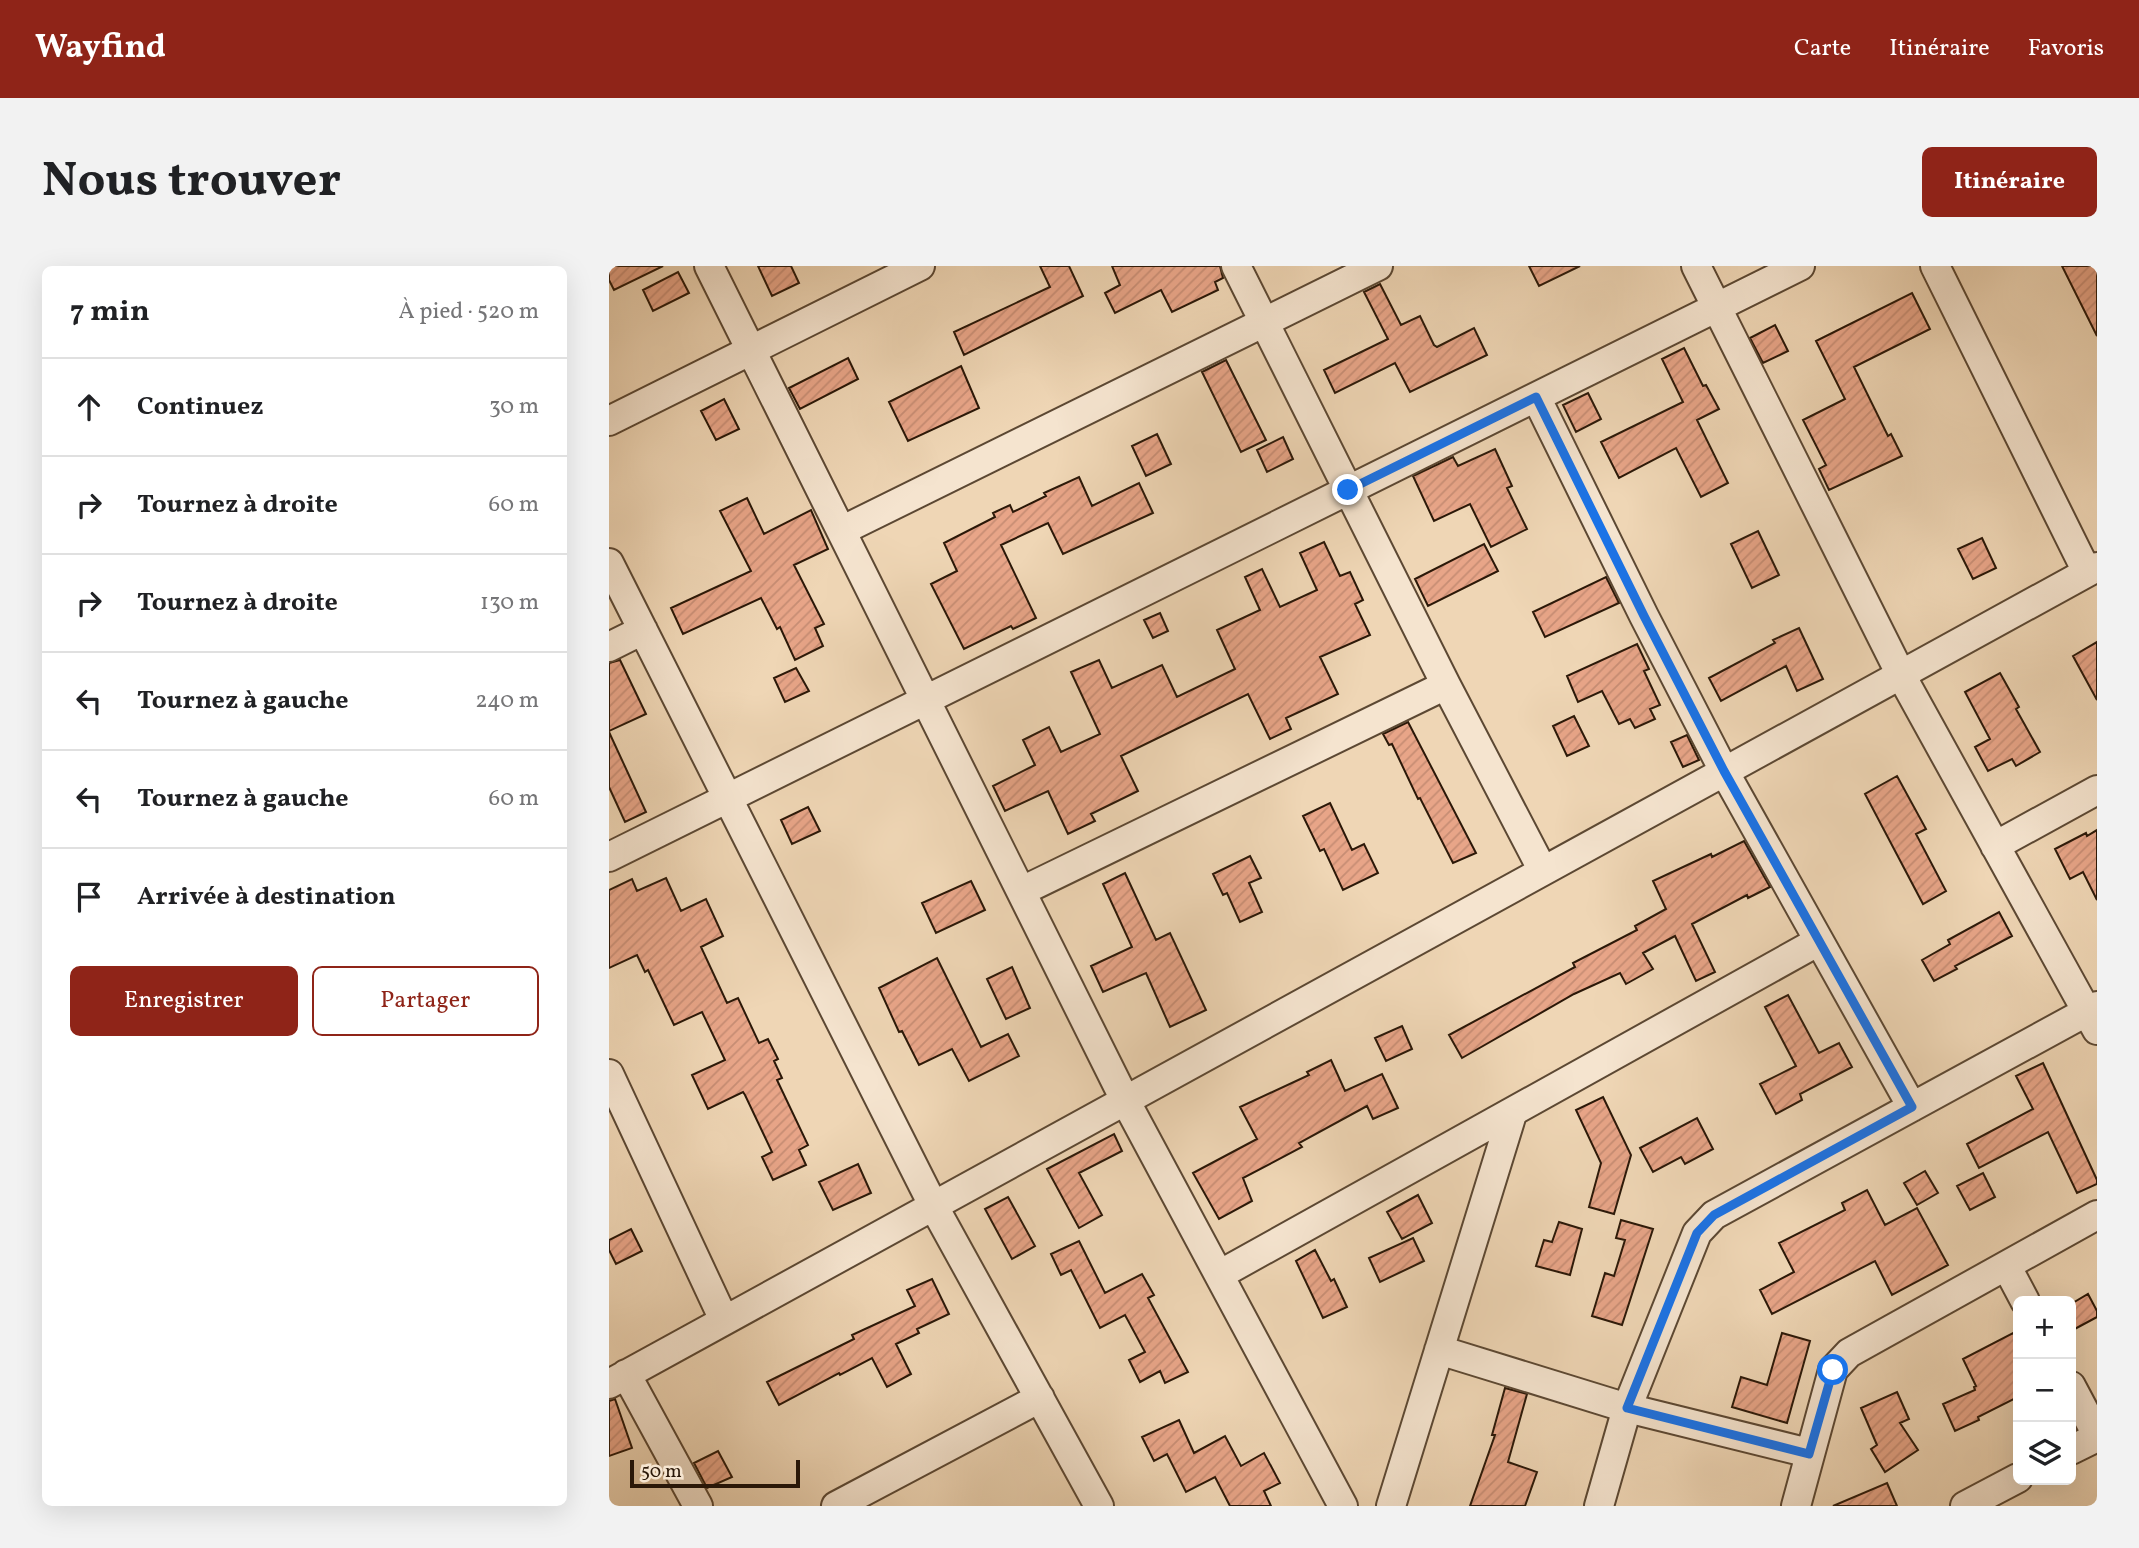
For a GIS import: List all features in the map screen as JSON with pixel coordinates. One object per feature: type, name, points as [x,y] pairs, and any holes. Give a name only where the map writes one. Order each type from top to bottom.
[{"type":"street","points":[[709,266],[1125,1100],[1343,1506]]},
{"type":"street","points":[[609,421],[920,266]]},
{"type":"street","points":[[1235,266],[1445,685],[1543,871]]},
{"type":"street","points":[[843,530],[1378,266]]},
{"type":"street","points":[[1599,1506],[1627,1408],[1697,1233],[1703,1224],[1714,1215],[1912,1107],[2094,1016],[1995,846],[1901,674],[1696,266]]},
{"type":"street","points":[[609,857],[1800,266]]},
{"type":"street","points":[[698,1506],[617,1379],[2092,570],[1935,266]]},
{"type":"street","points":[[1536,397],[1724,771],[1912,1107]]},
{"type":"street","points":[[609,563],[933,1205],[1099,1506]]},
{"type":"street","points":[[609,647],[643,630]]},
{"type":"street","points":[[1022,891],[1445,685]]},
{"type":"street","points":[[1995,846],[2097,790]]},
{"type":"street","points":[[1219,1275],[1819,941]]},
{"type":"street","points":[[612,1090],[724,1320]]},
{"type":"street","points":[[1391,1506],[1512,1114]]},
{"type":"street","points":[[1796,1506],[1833,1370],[1840,1361],[1849,1353],[2097,1215]]},
{"type":"street","points":[[2007,1267],[2022,1296]]},
{"type":"street","points":[[1439,1350],[1627,1408],[1809,1454]]},
{"type":"street","points":[[2076,1396],[2097,1436],[2076,1447]]},
{"type":"street","points":[[836,1506],[1040,1398]]},
{"type":"street","points":[[1965,1506],[2013,1481]]},
{"type":"building","points":[[609,266],[663,266],[614,290],[609,280]]},
{"type":"building","points":[[758,266],[791,266],[799,283],[772,296]]},
{"type":"building","points":[[1040,266],[1069,266],[1083,296],[964,355],[954,332],[1050,287]]},
{"type":"building","points":[[1112,266],[1220,266],[1223,278],[1215,282],[1218,290],[1172,312],[1161,290],[1115,313],[1105,293],[1120,285]]},
{"type":"building","points":[[1529,266],[1580,266],[1539,286]]},
{"type":"building","points":[[2062,266],[2097,266],[2097,336]]},
{"type":"building","points":[[678,272],[689,293],[653,311],[643,290]]},
{"type":"building","points":[[1380,284],[1401,325],[1420,316],[1437,347],[1474,328],[1487,355],[1410,392],[1395,363],[1335,393],[1324,370],[1388,339],[1364,292]]},
{"type":"building","points":[[1912,293],[1930,329],[1854,367],[1888,436],[1891,434],[1902,456],[1829,490],[1819,469],[1826,465],[1803,420],[1845,399],[1816,341]]},
{"type":"building","points":[[1775,325],[1788,351],[1763,363],[1750,338]]},
{"type":"building","points":[[1684,348],[1703,386],[1706,385],[1719,409],[1697,420],[1728,483],[1701,497],[1676,448],[1619,478],[1601,442],[1683,402],[1662,359]]},
{"type":"building","points":[[848,358],[858,379],[800,409],[789,388]]},
{"type":"building","points":[[1226,360],[1266,440],[1241,452],[1202,372]]},
{"type":"building","points":[[961,366],[979,408],[908,441],[889,402]]},
{"type":"building","points":[[1588,393],[1601,419],[1576,432],[1563,405]]},
{"type":"building","points":[[724,399],[739,429],[716,440],[701,411]]},
{"type":"building","points":[[1157,434],[1171,464],[1146,476],[1132,446]]},
{"type":"building","points":[[1283,437],[1293,459],[1267,472],[1257,450]]},
{"type":"building","points":[[1495,449],[1512,486],[1507,488],[1527,529],[1491,547],[1470,504],[1434,521],[1413,476],[1453,457],[1458,466]]},
{"type":"building","points":[[1079,477],[1092,506],[1139,483],[1153,513],[1063,554],[1048,523],[1001,545],[1036,618],[1013,629],[1011,626],[964,649],[931,584],[957,571],[944,543],[995,517],[993,513],[1010,505],[1013,512],[1046,496],[1044,493]]},
{"type":"building","points":[[747,498],[764,534],[811,510],[828,549],[794,565],[824,624],[815,628],[823,646],[795,660],[780,627],[777,629],[761,598],[683,634],[671,608],[751,571],[720,511]]},
{"type":"building","points":[[1758,531],[1779,575],[1752,588],[1731,544]]},
{"type":"building","points":[[1982,538],[1996,568],[1973,579],[1958,549]]},
{"type":"building","points":[[1324,542],[1340,576],[1350,572],[1363,600],[1355,604],[1370,635],[1320,657],[1338,694],[1286,718],[1291,729],[1270,739],[1248,694],[1121,756],[1138,791],[1091,814],[1095,821],[1068,834],[1048,791],[1005,811],[993,786],[1035,765],[1023,740],[1049,727],[1061,752],[1100,734],[1071,672],[1099,660],[1112,688],[1162,665],[1177,697],[1235,669],[1217,630],[1260,610],[1245,577],[1262,569],[1280,607],[1317,590],[1300,553]]},
{"type":"building","points":[[1484,544],[1498,571],[1428,606],[1415,579]]},
{"type":"building","points":[[1606,577],[1619,603],[1545,637],[1533,612]]},
{"type":"building","points":[[1160,613],[1168,631],[1153,638],[1144,620]]},
{"type":"building","points":[[1799,628],[1823,679],[1797,691],[1786,666],[1721,701],[1709,678],[1775,643],[1773,640]]},
{"type":"building","points":[[2097,642],[2097,700],[2073,656]]},
{"type":"building","points":[[1637,644],[1649,669],[1644,671],[1660,705],[1650,709],[1655,719],[1635,728],[1630,719],[1619,724],[1602,691],[1578,702],[1567,676]]},
{"type":"building","points":[[620,660],[646,714],[609,731],[609,663]]},
{"type":"building","points":[[796,668],[809,691],[785,702],[774,678]]},
{"type":"building","points":[[2000,673],[2040,752],[2016,766],[2012,759],[1988,771],[1975,747],[1990,739],[1965,692]]},
{"type":"building","points":[[1574,716],[1589,746],[1567,756],[1553,726]]},
{"type":"building","points":[[1408,722],[1476,853],[1453,863],[1392,744],[1389,745],[1383,734]]},
{"type":"building","points":[[609,732],[646,812],[625,822],[609,787]]},
{"type":"building","points":[[1687,735],[1699,760],[1683,767],[1671,742]]},
{"type":"building","points":[[1897,776],[1926,829],[1916,834],[1946,891],[1923,904],[1865,794]]},
{"type":"building","points":[[1330,803],[1352,850],[1364,844],[1378,873],[1343,890],[1324,849],[1320,851],[1303,816]]},
{"type":"building","points":[[808,807],[820,831],[792,844],[781,820]]},
{"type":"building","points":[[2097,830],[2097,900],[2083,872],[2070,879],[2055,849]]},
{"type":"building","points":[[1744,841],[1770,887],[1748,898],[1747,895],[1692,924],[1715,972],[1696,981],[1675,936],[1643,953],[1653,969],[1626,984],[1620,973],[1574,994],[1462,1058],[1449,1035],[1575,967],[1573,963],[1637,930],[1635,926],[1666,909],[1653,881]]},
{"type":"building","points":[[1250,856],[1261,878],[1249,883],[1262,912],[1240,922],[1227,893],[1223,895],[1213,874]]},
{"type":"building","points":[[1125,873],[1156,940],[1170,933],[1206,1010],[1170,1027],[1146,973],[1103,992],[1091,966],[1132,947],[1103,884]]},
{"type":"building","points":[[666,878],[681,911],[706,899],[723,936],[701,947],[727,1003],[738,998],[759,1043],[768,1039],[778,1059],[774,1061],[782,1078],[777,1080],[808,1145],[799,1150],[806,1165],[773,1180],[762,1157],[772,1152],[743,1092],[708,1109],[692,1075],[725,1060],[702,1012],[674,1025],[648,970],[645,972],[637,955],[609,968],[609,890],[632,879],[637,891]]},
{"type":"building","points":[[971,881],[985,910],[936,933],[922,903]]},
{"type":"building","points":[[1999,912],[2012,936],[1955,966],[1957,969],[1934,981],[1922,960],[1950,944],[1948,940]]},
{"type":"building","points":[[937,958],[981,1047],[1008,1034],[1019,1056],[969,1081],[952,1049],[919,1065],[902,1031],[899,1032],[879,988]]},
{"type":"building","points":[[1012,967],[1030,1008],[1006,1019],[987,979]]},
{"type":"building","points":[[1788,995],[1819,1053],[1839,1043],[1852,1067],[1800,1094],[1802,1100],[1776,1114],[1760,1084],[1796,1066],[1765,1007]]},
{"type":"building","points":[[1402,1026],[1412,1049],[1386,1061],[1375,1038]]},
{"type":"building","points":[[1331,1060],[1345,1091],[1382,1074],[1398,1108],[1373,1119],[1367,1106],[1299,1143],[1302,1147],[1243,1178],[1252,1201],[1219,1219],[1193,1173],[1257,1139],[1240,1107],[1309,1075],[1307,1072]]},
{"type":"building","points":[[2043,1063],[2097,1180],[2097,1184],[2077,1193],[2048,1132],[1979,1168],[1967,1144],[2033,1109],[2016,1076]]},
{"type":"building","points":[[1603,1097],[1631,1155],[1614,1214],[1589,1207],[1601,1163],[1576,1110]]},
{"type":"building","points":[[1697,1118],[1713,1149],[1685,1164],[1681,1157],[1653,1172],[1640,1148]]},
{"type":"building","points":[[1114,1134],[1122,1151],[1079,1173],[1102,1215],[1079,1228],[1047,1169]]},
{"type":"building","points":[[858,1164],[871,1193],[833,1210],[819,1182]]},
{"type":"building","points":[[1925,1171],[1938,1193],[1917,1205],[1904,1183]]},
{"type":"building","points":[[1983,1173],[1995,1197],[1970,1210],[1957,1186]]},
{"type":"building","points":[[1867,1190],[1885,1225],[1917,1208],[1948,1265],[1892,1295],[1875,1261],[1772,1314],[1760,1290],[1794,1272],[1779,1243],[1845,1210],[1842,1203]]},
{"type":"building","points":[[1418,1195],[1432,1223],[1402,1239],[1387,1212]]},
{"type":"building","points":[[1008,1197],[1035,1246],[1012,1259],[985,1209]]},
{"type":"building","points":[[1621,1220],[1653,1229],[1622,1325],[1592,1316],[1605,1273],[1614,1276],[1625,1240],[1616,1238]]},
{"type":"building","points":[[1559,1222],[1582,1229],[1570,1275],[1536,1266],[1544,1240],[1552,1242]]},
{"type":"building","points":[[631,1229],[642,1251],[616,1264],[609,1250],[609,1240]]},
{"type":"building","points":[[1413,1238],[1424,1261],[1380,1282],[1369,1258]]},
{"type":"building","points":[[1079,1241],[1105,1293],[1142,1274],[1154,1295],[1148,1298],[1188,1372],[1165,1383],[1160,1371],[1140,1382],[1129,1360],[1145,1352],[1125,1315],[1100,1328],[1071,1270],[1061,1275],[1051,1254]]},
{"type":"building","points":[[1315,1250],[1331,1281],[1334,1279],[1347,1307],[1323,1318],[1296,1261]]},
{"type":"building","points":[[932,1279],[949,1314],[917,1329],[919,1333],[896,1344],[911,1374],[887,1387],[872,1358],[779,1405],[767,1382],[854,1339],[852,1335],[915,1306],[907,1290]]},
{"type":"building","points":[[2088,1294],[2097,1311],[2097,1317],[2076,1328],[2076,1301]]},
{"type":"building","points":[[1782,1333],[1810,1341],[1787,1423],[1732,1407],[1741,1377],[1767,1385]]},
{"type":"building","points":[[2013,1333],[2013,1400],[1955,1431],[1943,1404],[1975,1390],[1976,1386],[1963,1359]]},
{"type":"building","points":[[1505,1388],[1527,1394],[1508,1462],[1537,1472],[1525,1506],[1470,1506],[1495,1435],[1492,1435]]},
{"type":"building","points":[[1897,1392],[1909,1419],[1900,1423],[1918,1450],[1885,1472],[1871,1449],[1877,1445],[1861,1408]]},
{"type":"building","points":[[615,1399],[632,1448],[609,1456],[609,1401]]},
{"type":"building","points":[[1179,1420],[1194,1453],[1225,1436],[1241,1466],[1264,1453],[1280,1483],[1264,1491],[1271,1506],[1230,1506],[1215,1477],[1186,1492],[1167,1454],[1154,1461],[1142,1437]]},
{"type":"building","points":[[718,1451],[732,1477],[707,1488],[694,1463]]},
{"type":"building","points":[[1887,1483],[1897,1506],[1833,1506]]},
{"type":"route","points":[[1348,490],[1536,397],[1724,771],[1912,1107],[1714,1215],[1703,1224],[1697,1233],[1627,1408],[1809,1454],[1833,1370]]}]
